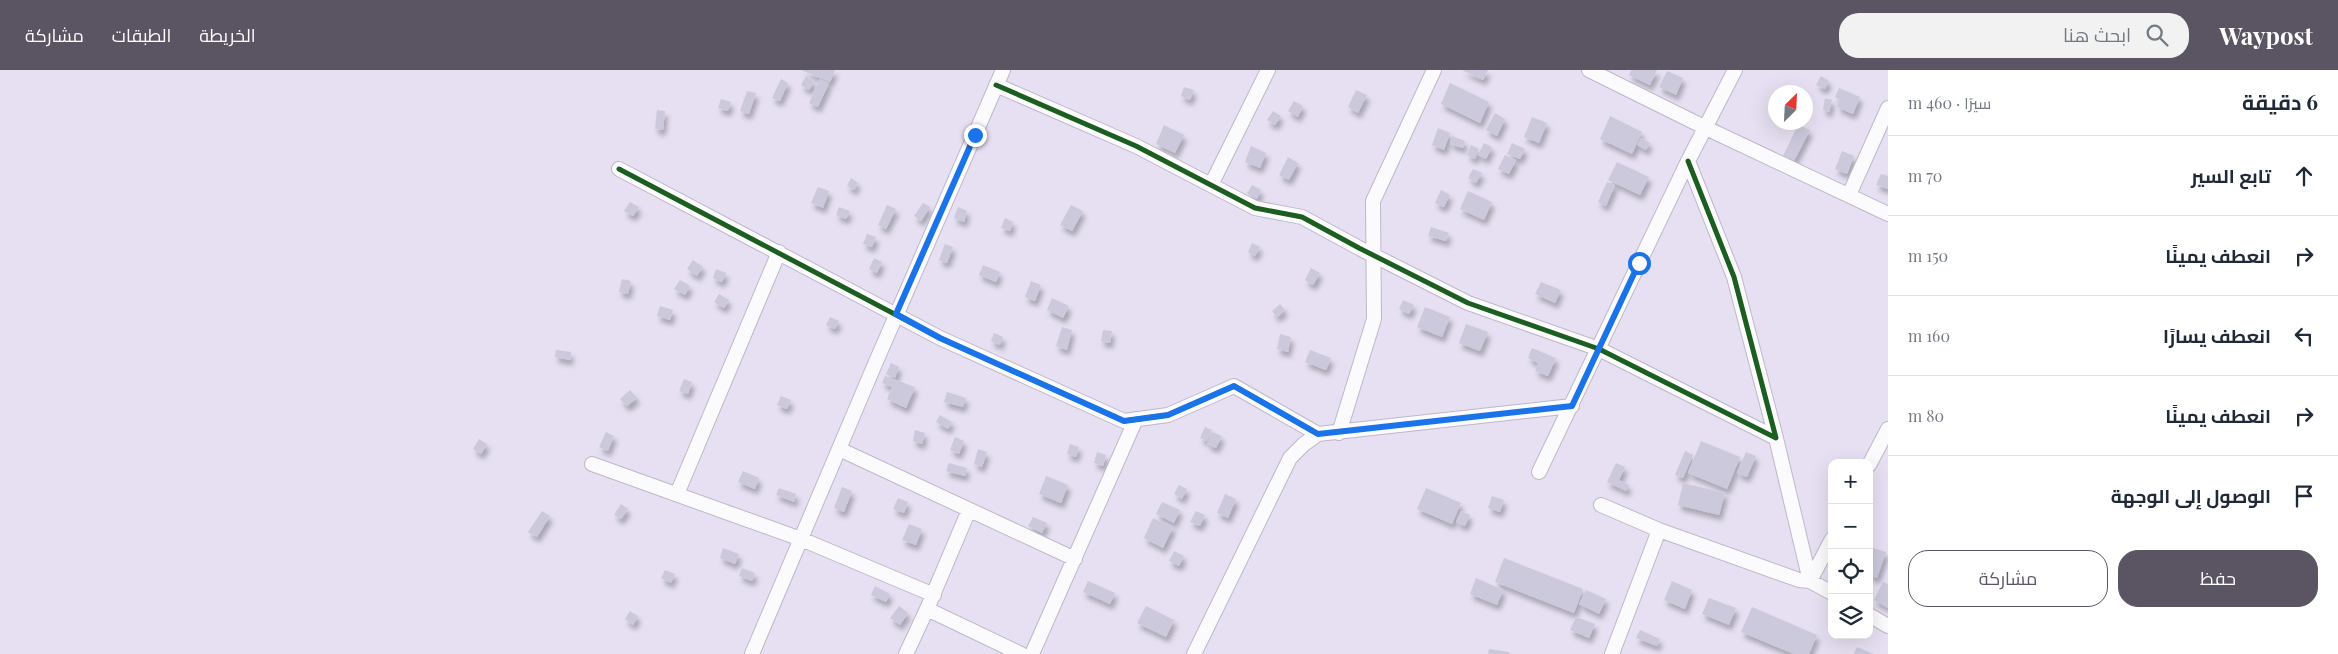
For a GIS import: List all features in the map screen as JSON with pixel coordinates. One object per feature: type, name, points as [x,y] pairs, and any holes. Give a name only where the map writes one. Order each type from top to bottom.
[{"type":"street","points":[[752,654],[896,314],[1003,70]]},
{"type":"street","points":[[1211,185],[1268,70]]},
{"type":"street","points":[[1339,433],[1374,319],[1374,201],[1434,70]]},
{"type":"street","points":[[1589,70],[1888,214]]},
{"type":"street","points":[[1539,472],[1688,160],[1735,70]]},
{"type":"street","points":[[996,85],[1136,146],[1255,208],[1302,217],[1468,303],[1599,349],[1776,438]]},
{"type":"street","points":[[1849,195],[1888,108]]},
{"type":"street","points":[[1688,160],[1734,277],[1776,438],[1810,581]]},
{"type":"street","points":[[619,169],[940,338],[1124,421],[1168,415],[1234,386],[1318,434],[1572,406]]},
{"type":"street","points":[[677,494],[779,252]]},
{"type":"street","points":[[1032,654],[1136,419]]},
{"type":"street","points":[[1872,459],[1888,428]]},
{"type":"street","points":[[1194,654],[1290,458],[1304,444],[1318,434]]},
{"type":"street","points":[[839,449],[1074,559]]},
{"type":"street","points":[[592,464],[801,539],[934,595]]},
{"type":"street","points":[[1601,505],[1659,530],[1799,580],[1810,581],[1828,591]]},
{"type":"street","points":[[906,654],[928,609],[969,510]]},
{"type":"street","points":[[1612,654],[1659,530]]},
{"type":"street","points":[[1810,581],[1828,547]]},
{"type":"street","points":[[928,609],[1021,654]]},
{"type":"street","points":[[1873,617],[1888,626]]},
{"type":"building","points":[[801,70],[835,70],[830,82]]},
{"type":"building","points":[[1462,70],[1488,70],[1483,80]]},
{"type":"building","points":[[1631,70],[1657,70],[1650,85],[1629,75]]},
{"type":"building","points":[[1667,71],[1683,78],[1676,95],[1659,87]]},
{"type":"building","points":[[806,76],[814,82],[809,90],[801,85]]},
{"type":"building","points":[[1821,76],[1829,81],[1825,89],[1816,85]]},
{"type":"building","points":[[781,79],[788,83],[780,101],[772,98]]},
{"type":"building","points":[[820,79],[829,83],[818,107],[809,103]]},
{"type":"building","points":[[1450,83],[1489,102],[1480,123],[1441,104]]},
{"type":"building","points":[[1184,87],[1194,90],[1190,100],[1181,96]]},
{"type":"building","points":[[1839,88],[1860,97],[1853,114],[1837,107],[1840,100],[1835,97]]},
{"type":"building","points":[[1356,90],[1367,95],[1358,113],[1348,107]]},
{"type":"building","points":[[747,91],[756,93],[749,114],[740,111]]},
{"type":"building","points":[[1825,98],[1832,100],[1829,112],[1823,110]]},
{"type":"building","points":[[721,99],[731,102],[728,111],[718,108]]},
{"type":"building","points":[[1294,101],[1303,106],[1298,117],[1288,111]]},
{"type":"building","points":[[657,110],[665,111],[663,130],[655,129]]},
{"type":"building","points":[[1273,111],[1281,116],[1275,125],[1267,120]]},
{"type":"building","points":[[1495,113],[1505,119],[1497,136],[1486,130]]},
{"type":"building","points":[[1610,116],[1642,132],[1632,154],[1600,139]]},
{"type":"building","points":[[1532,117],[1547,123],[1539,143],[1524,137]]},
{"type":"building","points":[[1164,125],[1184,135],[1175,153],[1156,144]]},
{"type":"building","points":[[1438,128],[1450,133],[1444,150],[1432,145]]},
{"type":"building","points":[[1796,130],[1810,130],[1794,161],[1783,156]]},
{"type":"building","points":[[1452,136],[1465,141],[1463,148],[1450,144]]},
{"type":"building","points":[[1641,138],[1650,143],[1646,150],[1637,145]]},
{"type":"building","points":[[1484,143],[1492,147],[1486,159],[1478,155]]},
{"type":"building","points":[[1512,143],[1525,149],[1520,159],[1507,154]]},
{"type":"building","points":[[1471,145],[1479,149],[1475,159],[1467,155]]},
{"type":"building","points":[[1251,146],[1266,153],[1260,168],[1245,162]]},
{"type":"building","points":[[1842,151],[1854,156],[1847,174],[1835,169]]},
{"type":"building","points":[[1505,155],[1516,160],[1509,174],[1498,169]]},
{"type":"building","points":[[1288,157],[1298,163],[1289,180],[1279,175]]},
{"type":"building","points":[[1617,162],[1649,177],[1640,195],[1608,180]]},
{"type":"building","points":[[1473,169],[1482,173],[1476,183],[1468,178]]},
{"type":"building","points":[[1881,174],[1888,176],[1888,189],[1876,185]]},
{"type":"building","points":[[851,178],[858,183],[854,190],[847,186]]},
{"type":"building","points":[[1607,182],[1615,185],[1606,206],[1598,202]]},
{"type":"building","points":[[1252,185],[1261,190],[1257,199],[1247,194]]},
{"type":"building","points":[[818,187],[829,191],[823,208],[811,203]]},
{"type":"building","points":[[1441,190],[1450,195],[1444,207],[1435,203]]},
{"type":"building","points":[[1468,191],[1492,202],[1484,220],[1460,209]]},
{"type":"building","points":[[630,202],[639,207],[633,216],[624,211]]},
{"type":"building","points":[[923,203],[930,207],[921,221],[914,216]]},
{"type":"building","points":[[887,205],[896,209],[886,229],[878,225]]},
{"type":"building","points":[[1071,205],[1083,211],[1072,231],[1060,225]]},
{"type":"building","points":[[839,207],[850,211],[846,219],[836,215]]},
{"type":"building","points":[[958,207],[967,211],[964,222],[954,218]]},
{"type":"building","points":[[1005,218],[1013,222],[1010,231],[1001,228]]},
{"type":"building","points":[[1431,227],[1449,233],[1446,241],[1428,236]]},
{"type":"building","points":[[867,234],[876,237],[872,247],[863,244]]},
{"type":"building","points":[[1252,243],[1260,247],[1255,256],[1248,252]]},
{"type":"building","points":[[945,244],[953,247],[947,263],[939,260]]},
{"type":"building","points":[[874,258],[882,262],[877,273],[869,269]]},
{"type":"building","points":[[693,260],[703,267],[697,276],[687,269]]},
{"type":"building","points":[[983,265],[1000,272],[996,282],[979,275]]},
{"type":"building","points":[[1311,268],[1320,273],[1313,285],[1305,280]]},
{"type":"building","points":[[716,269],[726,273],[722,282],[713,278]]},
{"type":"building","points":[[622,279],[631,281],[628,294],[619,292]]},
{"type":"building","points":[[680,280],[690,286],[685,295],[674,289]]},
{"type":"building","points":[[1031,281],[1041,285],[1035,301],[1025,297]]},
{"type":"building","points":[[1541,282],[1561,290],[1555,303],[1535,294]]},
{"type":"building","points":[[719,294],[729,300],[724,308],[714,302]]},
{"type":"building","points":[[1052,298],[1069,306],[1063,318],[1047,310]]},
{"type":"building","points":[[1403,300],[1414,305],[1409,314],[1399,309]]},
{"type":"building","points":[[1280,304],[1285,310],[1277,317],[1272,311]]},
{"type":"building","points":[[660,306],[673,310],[670,320],[657,316]]},
{"type":"building","points":[[1425,307],[1450,317],[1442,337],[1417,327]]},
{"type":"building","points":[[830,317],[839,321],[835,329],[826,325]]},
{"type":"building","points":[[1466,324],[1488,332],[1480,351],[1459,343]]},
{"type":"building","points":[[1062,327],[1072,330],[1067,350],[1056,346]]},
{"type":"building","points":[[1103,330],[1112,331],[1110,343],[1101,341]]},
{"type":"building","points":[[994,333],[1003,337],[1000,345],[991,341]]},
{"type":"building","points":[[1280,334],[1291,337],[1288,352],[1277,349]]},
{"type":"building","points":[[1532,348],[1556,358],[1548,376],[1535,371],[1538,363],[1528,358]]},
{"type":"building","points":[[556,350],[571,352],[570,360],[555,357]]},
{"type":"building","points":[[1310,350],[1331,358],[1326,370],[1305,362]]},
{"type":"building","points":[[891,363],[899,367],[895,378],[886,374]]},
{"type":"building","points":[[885,376],[915,387],[906,408],[887,399],[892,387],[882,383]]},
{"type":"building","points":[[684,379],[692,382],[688,394],[679,391]]},
{"type":"building","points":[[630,390],[637,398],[627,406],[620,399]]},
{"type":"building","points":[[947,392],[966,398],[963,407],[944,402]]},
{"type":"building","points":[[781,396],[791,400],[787,409],[777,405]]},
{"type":"building","points":[[940,415],[952,422],[948,429],[936,422]]},
{"type":"building","points":[[1205,427],[1212,430],[1207,441],[1200,438]]},
{"type":"building","points":[[915,430],[925,433],[922,444],[913,441]]},
{"type":"building","points":[[606,432],[614,436],[608,451],[599,447]]},
{"type":"building","points":[[1212,432],[1222,436],[1216,448],[1207,444]]},
{"type":"building","points":[[955,437],[964,441],[959,454],[950,450]]},
{"type":"building","points":[[479,439],[487,444],[481,454],[473,449]]},
{"type":"building","points":[[1701,441],[1740,457],[1727,489],[1688,473]]},
{"type":"building","points":[[1070,444],[1079,447],[1076,457],[1067,454]]},
{"type":"building","points":[[978,449],[987,452],[982,467],[974,464]]},
{"type":"building","points":[[1685,451],[1693,455],[1683,478],[1675,475]]},
{"type":"building","points":[[1097,452],[1106,455],[1103,466],[1094,463]]},
{"type":"building","points":[[1746,452],[1756,456],[1747,477],[1737,473]]},
{"type":"building","points":[[949,463],[967,468],[965,476],[946,471]]},
{"type":"building","points":[[1616,463],[1625,467],[1619,480],[1629,485],[1626,491],[1607,482]]},
{"type":"building","points":[[743,471],[759,478],[755,489],[738,482]]},
{"type":"building","points":[[1046,476],[1068,485],[1061,503],[1039,494]]},
{"type":"building","points":[[1683,483],[1725,493],[1719,515],[1678,505]]},
{"type":"building","points":[[1179,485],[1187,489],[1182,499],[1174,494]]},
{"type":"building","points":[[842,487],[852,491],[844,512],[834,508]]},
{"type":"building","points":[[779,488],[796,494],[794,502],[776,495]]},
{"type":"building","points":[[1426,488],[1461,503],[1452,524],[1417,509]]},
{"type":"building","points":[[1225,494],[1236,499],[1228,518],[1217,513]]},
{"type":"building","points":[[1492,496],[1504,500],[1500,512],[1488,508]]},
{"type":"building","points":[[898,498],[908,502],[904,513],[893,509]]},
{"type":"building","points":[[1162,502],[1180,510],[1174,523],[1156,514]]},
{"type":"building","points":[[621,504],[628,509],[621,519],[614,515]]},
{"type":"building","points":[[542,511],[550,516],[537,537],[528,532]]},
{"type":"building","points":[[1196,511],[1205,515],[1200,526],[1190,522]]},
{"type":"building","points":[[1461,511],[1470,515],[1465,526],[1456,522]]},
{"type":"building","points":[[1033,517],[1047,523],[1042,533],[1028,526]]},
{"type":"building","points":[[1153,518],[1173,527],[1163,548],[1144,538]]},
{"type":"building","points":[[909,524],[922,529],[916,545],[902,540]]},
{"type":"building","points":[[723,548],[739,554],[735,564],[720,558]]},
{"type":"building","points":[[1873,548],[1886,552],[1877,578],[1873,576]]},
{"type":"building","points":[[1174,551],[1184,556],[1179,566],[1169,561]]},
{"type":"building","points":[[1504,558],[1583,589],[1574,613],[1495,582]]},
{"type":"building","points":[[742,568],[755,573],[752,581],[739,576]]},
{"type":"building","points":[[665,570],[675,574],[671,583],[661,578]]},
{"type":"building","points":[[1476,578],[1503,590],[1497,605],[1470,594]]},
{"type":"building","points":[[1088,581],[1115,593],[1110,604],[1083,592]]},
{"type":"building","points":[[1672,581],[1692,590],[1685,609],[1664,600]]},
{"type":"building","points":[[1883,582],[1888,584],[1888,608],[1874,600]]},
{"type":"building","points":[[875,586],[890,594],[886,602],[871,595]]},
{"type":"building","points":[[1586,590],[1606,599],[1599,614],[1579,604]]},
{"type":"building","points":[[1709,598],[1736,608],[1729,625],[1702,614]]},
{"type":"building","points":[[899,606],[908,613],[900,625],[890,618]]},
{"type":"building","points":[[1146,606],[1174,620],[1166,637],[1137,623]]},
{"type":"building","points":[[1752,607],[1817,635],[1809,654],[1794,654],[1741,632]]},
{"type":"building","points":[[630,611],[638,616],[633,625],[625,619]]},
{"type":"building","points":[[1576,617],[1595,624],[1589,638],[1570,630]]},
{"type":"building","points":[[1640,630],[1660,639],[1657,646],[1636,638]]},
{"type":"building","points":[[1857,647],[1874,654],[1854,654]]},
{"type":"building","points":[[1489,649],[1509,652],[1509,654],[1488,654]]},
{"type":"cycle path","points":[[996,85],[1136,146],[1255,208],[1302,217],[1468,303],[1599,349],[1776,438],[1734,277],[1688,161]]},
{"type":"cycle path","points":[[619,169],[940,338],[1124,421],[1168,415],[1234,386],[1318,434]]},
{"type":"route","points":[[975,135],[896,314],[940,338],[1124,421],[1168,415],[1234,386],[1318,434],[1572,406],[1639,263]]}]
